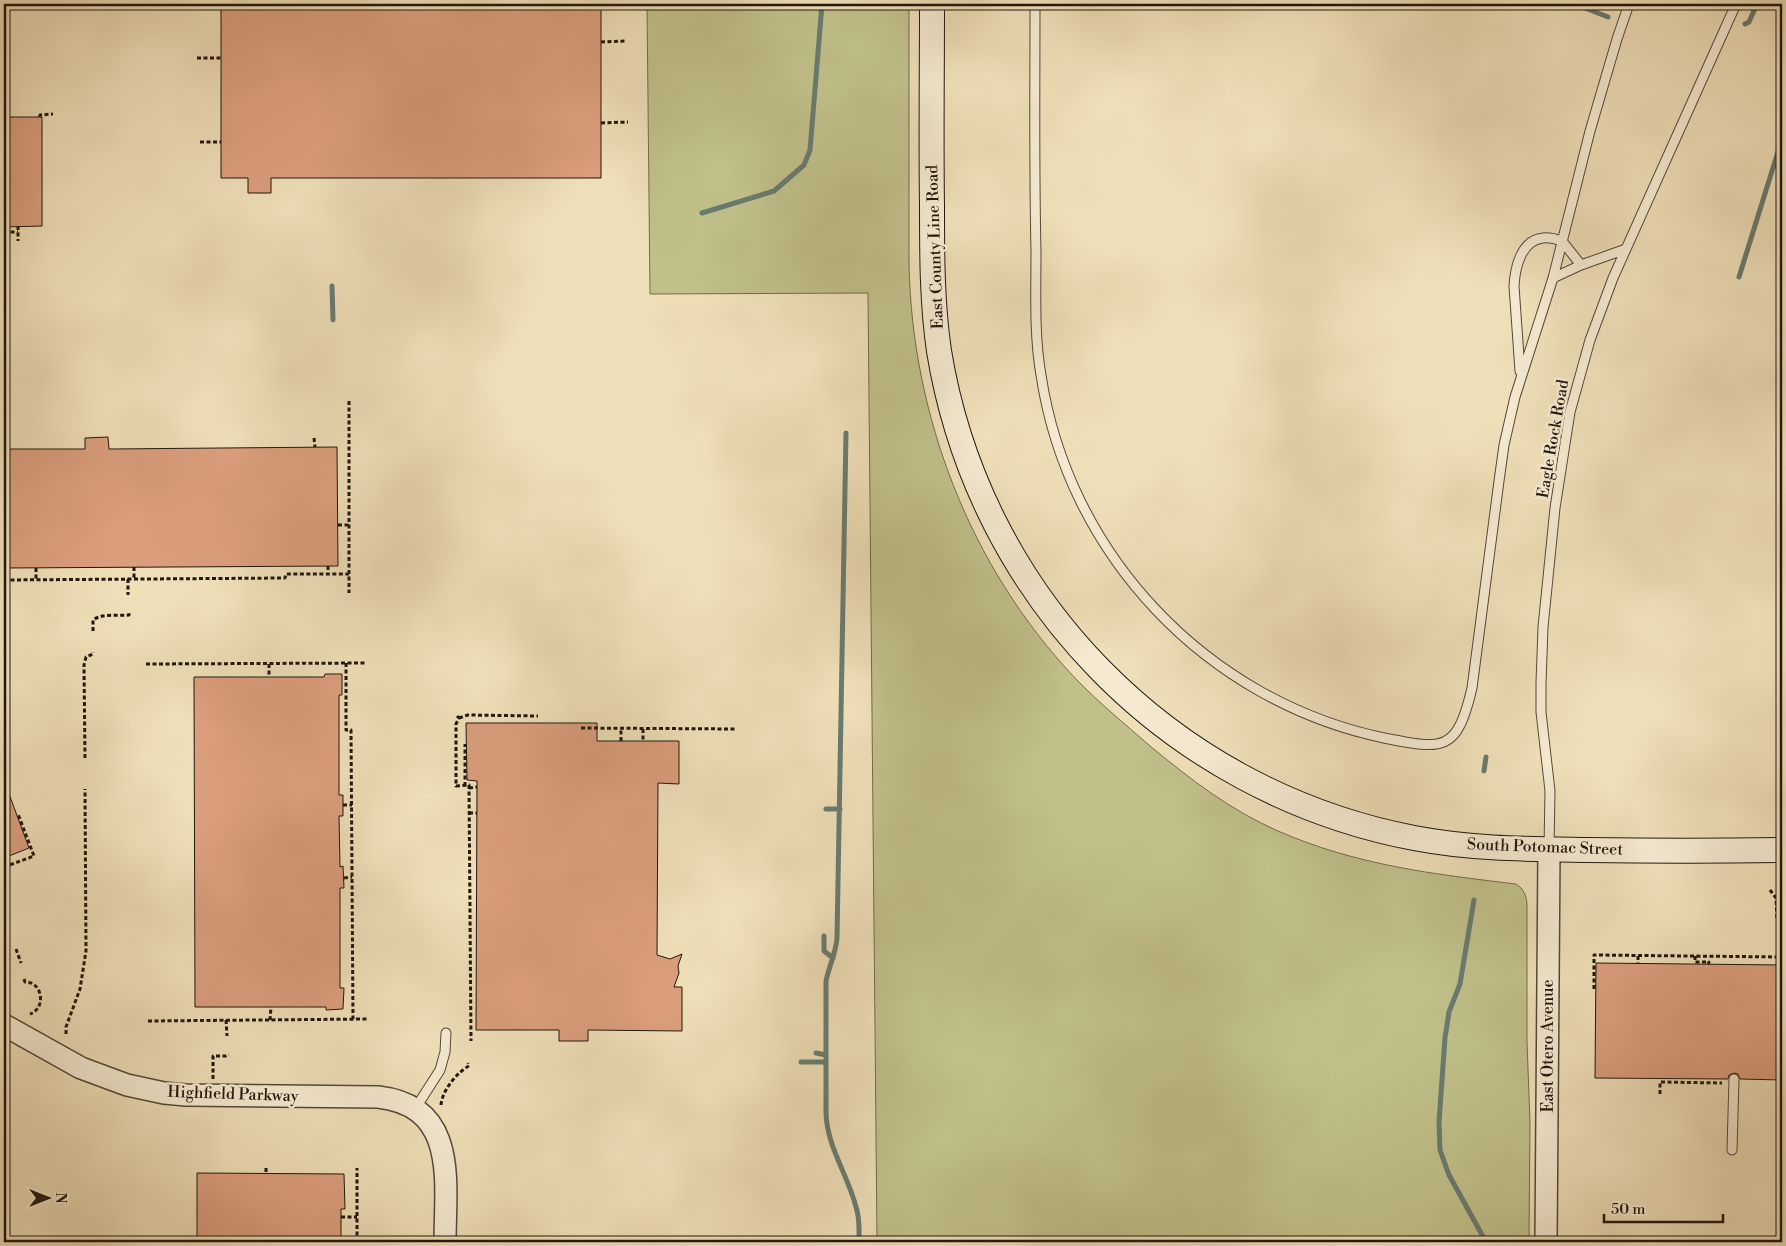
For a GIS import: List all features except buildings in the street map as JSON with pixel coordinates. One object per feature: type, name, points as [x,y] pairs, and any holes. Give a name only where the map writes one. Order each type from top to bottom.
[{"type":"main road","name":"East County Line Road","points":[[932,4],[933,288],[939,349],[945,379],[965,450],[998,529],[1042,600],[1090,660]]},
{"type":"main road","name":"South Potomac Street","points":[[1090,660],[1142,710],[1189,744],[1245,779],[1302,806],[1363,826],[1417,838],[1504,849],[1782,850]]},
{"type":"street","name":"East Otero Avenue","points":[[1546,1242],[1549,850]]},
{"type":"street","name":"Highfield Parkway","points":[[4,1025],[81,1068],[109,1079],[145,1089],[186,1095],[378,1097],[397,1100],[415,1109]]},
{"type":"street","points":[[415,1109],[433,1127],[443,1150],[445,1242]]},
{"type":"lane","points":[[1034,4],[1039,361],[1047,409],[1074,488],[1104,543],[1141,594],[1200,652],[1273,699],[1311,716],[1366,734],[1427,745],[1446,741],[1454,735],[1466,713],[1472,688],[1504,446],[1521,376],[1553,278],[1590,131],[1629,4]]},
{"type":"lane","name":"Eagle Rock Road","points":[[1549,850],[1550,791],[1540,712],[1540,683],[1558,484],[1566,431],[1590,340],[1626,249],[1736,4]]},
{"type":"lane","points":[[1521,376],[1516,329],[1515,272],[1520,258],[1533,241],[1543,237],[1562,241],[1581,264]]},
{"type":"lane","points":[[1553,278],[1581,264],[1626,249]]},
{"type":"lane","points":[[415,1109],[440,1070],[445,1052],[446,1033]]},
{"type":"lane","points":[[1732,1150],[1734,1081]]},
{"type":"path","points":[[601,42],[628,41]]},
{"type":"path","points":[[198,58],[221,58]]},
{"type":"path","points":[[40,117],[40,114],[53,114]]},
{"type":"path","points":[[601,123],[628,122]]},
{"type":"path","points":[[200,142],[221,142]]},
{"type":"path","points":[[18,226],[18,241]]},
{"type":"path","points":[[4,232],[18,232]]},
{"type":"path","points":[[349,401],[349,593]]},
{"type":"path","points":[[314,438],[315,447]]},
{"type":"path","points":[[338,525],[349,525]]},
{"type":"path","points":[[328,566],[328,574]]},
{"type":"path","points":[[134,567],[134,579]]},
{"type":"path","points":[[36,568],[36,579]]},
{"type":"path","points":[[4,580],[285,578],[286,574],[349,574]]},
{"type":"path","points":[[128,579],[128,595]]},
{"type":"path","points":[[93,631],[93,620],[96,617],[129,615],[129,613]]},
{"type":"path","points":[[84,758],[84,665],[86,657],[93,654],[93,652]]},
{"type":"path","points":[[346,663],[344,688],[346,730],[351,730],[353,1018]]},
{"type":"path","points":[[146,664],[366,663]]},
{"type":"path","points":[[269,664],[269,677]]},
{"type":"path","points":[[477,787],[469,788],[469,785],[456,786],[456,724],[458,717],[538,716]]},
{"type":"path","points":[[581,728],[736,729]]},
{"type":"path","points":[[621,728],[621,741]]},
{"type":"path","points":[[643,729],[643,741]]},
{"type":"path","points":[[456,744],[466,744],[465,786]]},
{"type":"path","points":[[469,788],[471,1041]]},
{"type":"path","points":[[66,1034],[66,1027],[80,989],[86,952],[84,789]]},
{"type":"path","points":[[343,805],[352,805]]},
{"type":"path","points":[[469,813],[477,813]]},
{"type":"path","points":[[4,867],[34,856],[17,814]]},
{"type":"path","points":[[470,867],[477,867]]},
{"type":"path","points":[[344,878],[352,877]]},
{"type":"path","points":[[1770,890],[1776,898],[1777,920]]},
{"type":"path","points":[[4,911],[7,920]]},
{"type":"path","points":[[470,939],[477,939]]},
{"type":"path","points":[[1778,941],[1778,957]]},
{"type":"path","points":[[16,949],[21,963]]},
{"type":"path","points":[[1594,988],[1594,955],[1782,957]]},
{"type":"path","points":[[1638,956],[1638,964]]},
{"type":"path","points":[[1695,956],[1695,962],[1708,962],[1708,964]]},
{"type":"path","points":[[24,979],[25,982],[33,983],[36,986],[40,997],[41,1003],[39,1008],[30,1014]]},
{"type":"path","points":[[270,1020],[271,1007]]},
{"type":"path","points":[[148,1020],[368,1019]]},
{"type":"path","points":[[226,1020],[227,1036]]},
{"type":"path","points":[[212,1079],[213,1056],[229,1055]]},
{"type":"path","points":[[441,1105],[444,1095],[454,1078],[460,1071],[469,1066],[468,1063]]},
{"type":"path","points":[[1660,1094],[1660,1082],[1734,1081]]},
{"type":"path","points":[[266,1168],[266,1174]]},
{"type":"path","points":[[357,1168],[357,1242]]},
{"type":"path","points":[[341,1217],[357,1217]]},
{"type":"green space","points":[[647,4],[909,4],[909,264],[913,321],[921,377],[935,433],[954,486],[977,538],[1005,588],[1038,635],[1075,678],[1150,746],[1195,782],[1227,804],[1278,831],[1336,852],[1424,872],[1516,884],[1523,890],[1527,904],[1527,1042],[1530,1122],[1529,1239],[877,1240],[868,293],[650,294]]},
{"type":"waterway","points":[[702,213],[774,191],[804,165],[810,150],[822,4]]},
{"type":"waterway","points":[[1575,4],[1608,17]]},
{"type":"waterway","points":[[1745,24],[1749,22],[1757,4]]},
{"type":"waterway","points":[[1739,277],[1782,139]]},
{"type":"waterway","points":[[332,286],[333,320]]},
{"type":"waterway","points":[[846,433],[837,938],[826,981],[826,1113],[830,1138],[857,1211],[859,1242]]},
{"type":"waterway","points":[[1484,771],[1486,757]]},
{"type":"waterway","points":[[826,809],[840,809]]},
{"type":"waterway","points":[[1474,900],[1460,984],[1449,1012],[1445,1038],[1439,1122],[1440,1150],[1449,1175],[1486,1242]]},
{"type":"waterway","points":[[824,936],[824,951],[833,958]]},
{"type":"waterway","points":[[816,1053],[826,1055]]},
{"type":"waterway","points":[[801,1062],[826,1062]]}]
